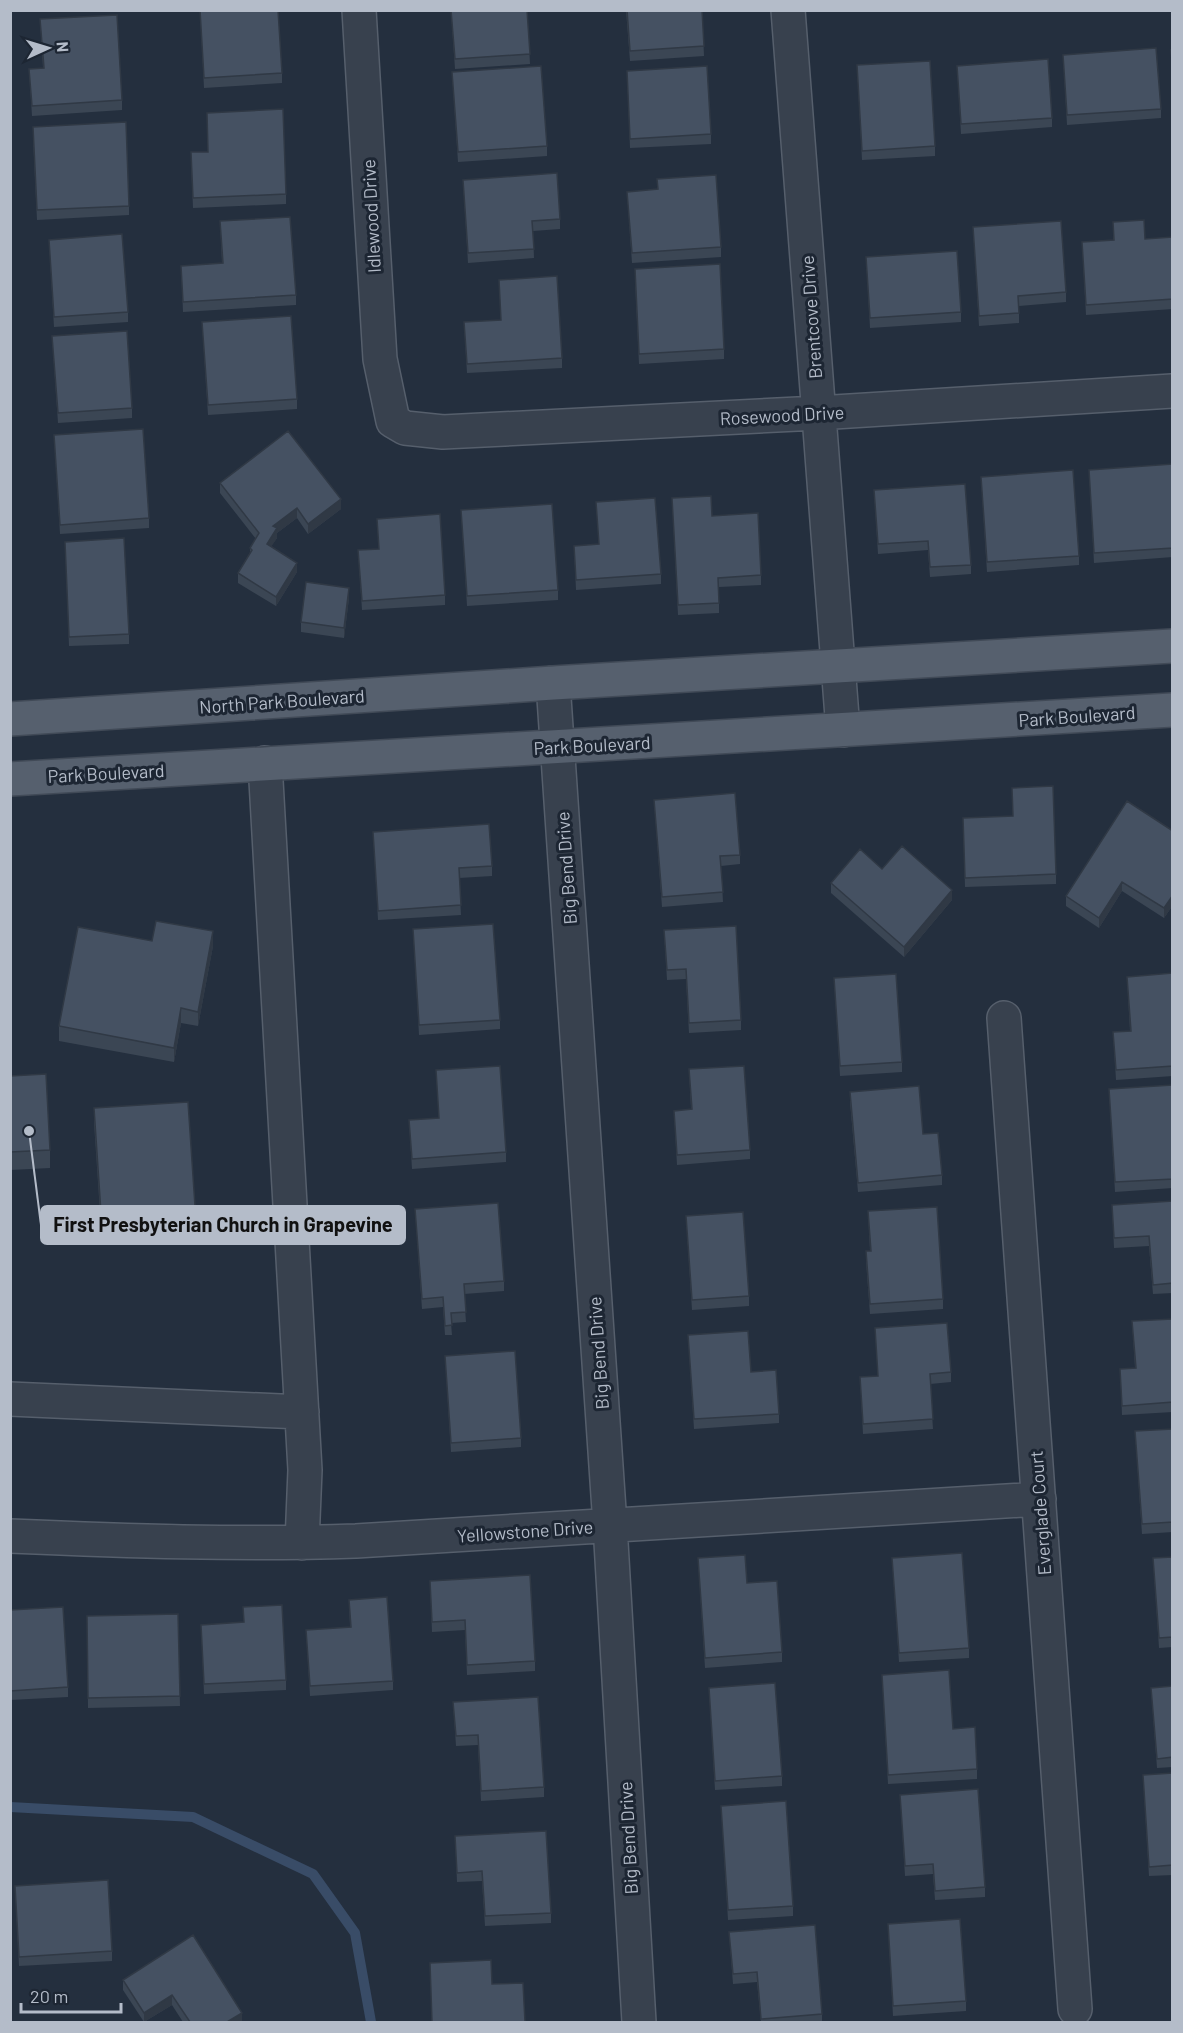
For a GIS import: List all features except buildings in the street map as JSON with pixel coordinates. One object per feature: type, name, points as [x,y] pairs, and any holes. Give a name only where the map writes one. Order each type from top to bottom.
[{"type":"main road","points":[[553,683],[1173,646]]},
{"type":"main road","name":"North Park Boulevard","points":[[10,718],[553,683]]},
{"type":"main road","name":"Park Boulevard","points":[[10,779],[1173,710]]},
{"type":"street","name":"Idlewood Drive","points":[[359,10],[380,359],[393,420]]},
{"type":"street","name":"Brentcove Drive","points":[[788,10],[843,730]]},
{"type":"street","name":"Rosewood Drive","points":[[393,420],[405,428],[443,432],[818,413],[1173,391]]},
{"type":"street","name":"Big Bend Drive","points":[[553,683],[610,1525],[639,2022]]},
{"type":"street","points":[[265,763],[306,1470],[302,1543]]},
{"type":"street","name":"Everglade Court","points":[[1004,1018],[1075,2009]]},
{"type":"street","points":[[10,1399],[302,1412]]},
{"type":"street","name":"Yellowstone Drive","points":[[10,1536],[153,1543],[302,1543],[1039,1499]]},
{"type":"waterway","points":[[10,1807],[193,1817],[313,1874],[355,1933],[371,2022]]},
{"type":"place","name":"First Presbyterian Church in Grapevine","points":[[29,1131]]}]
